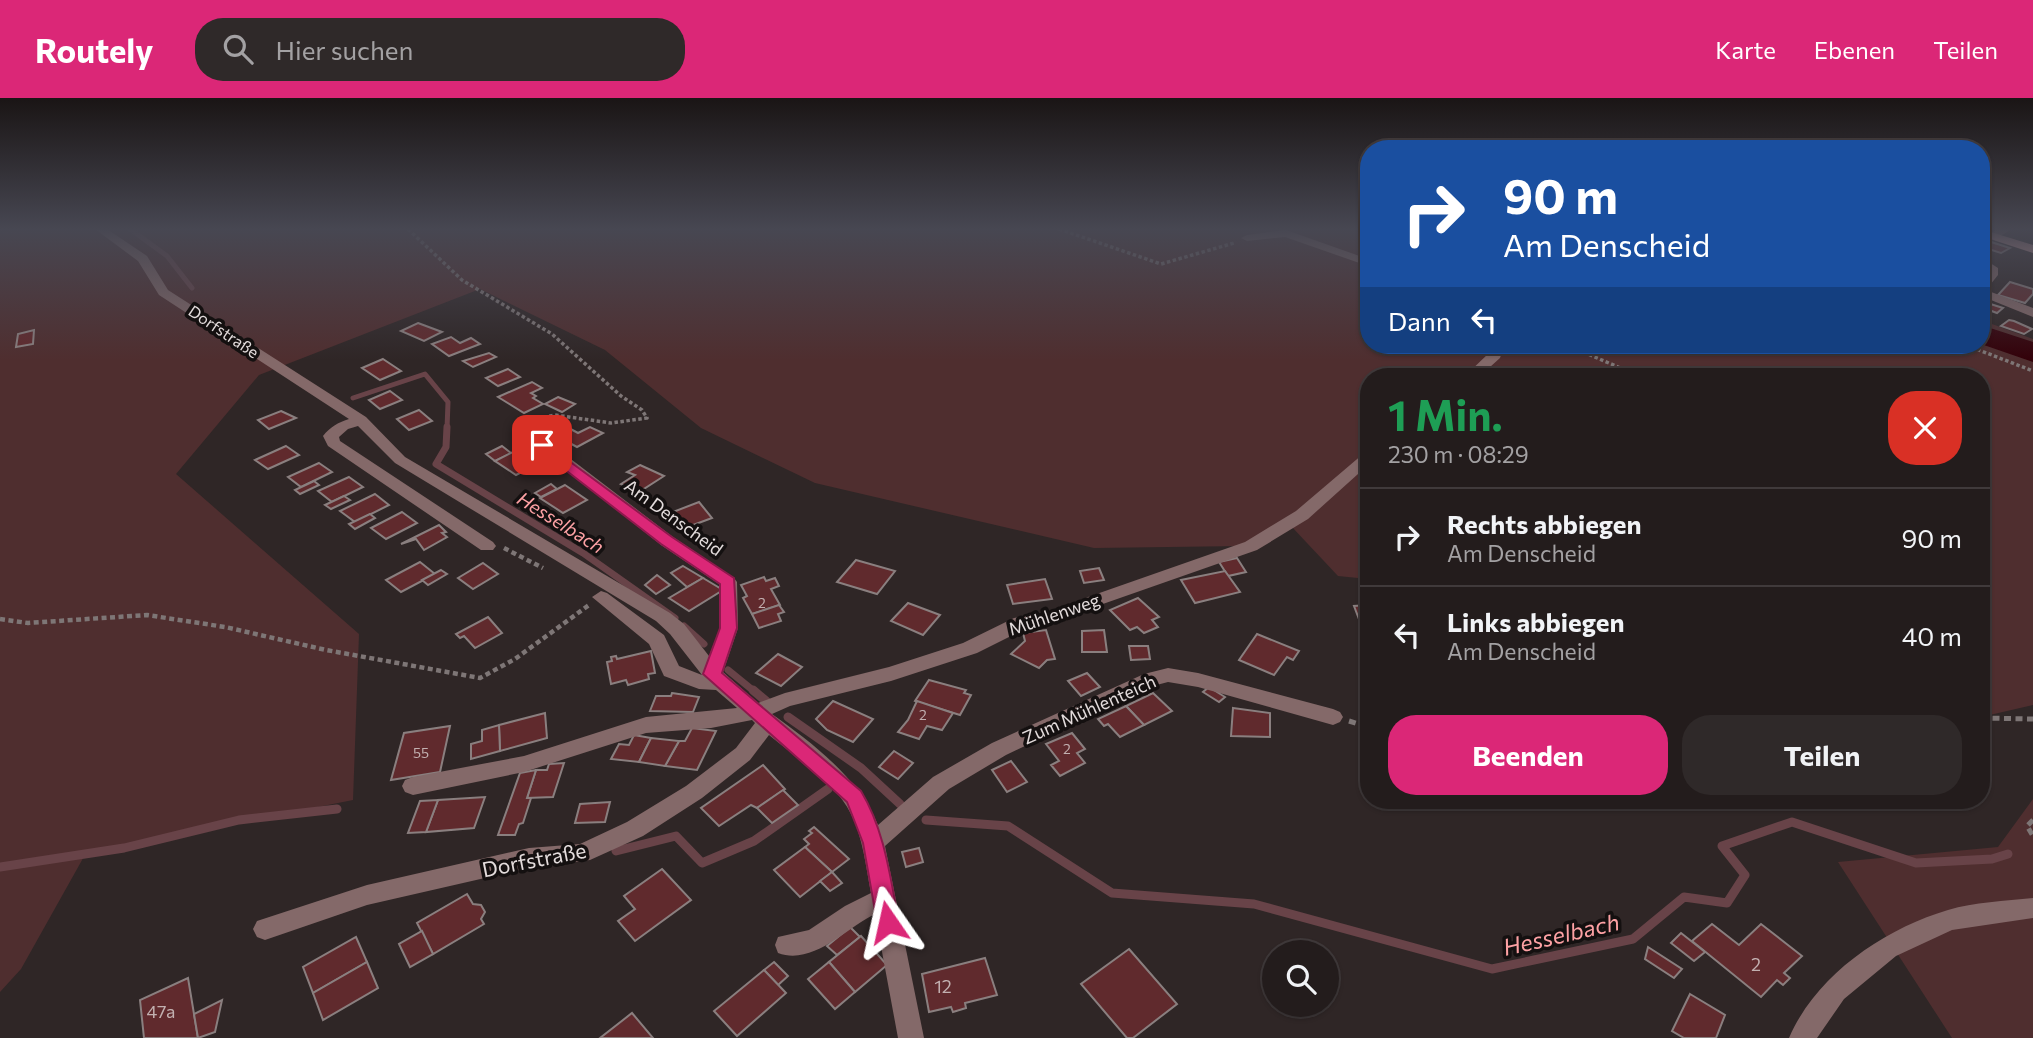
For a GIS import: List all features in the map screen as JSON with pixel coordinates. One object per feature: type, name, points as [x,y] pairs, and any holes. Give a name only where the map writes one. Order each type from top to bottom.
[{"type":"street","name":"Dorfstraße","points":[[151,273],[163,292],[361,420],[400,460],[663,617],[677,629],[717,679],[854,796],[863,812],[873,843],[911,1038]]},
{"type":"street","points":[[1990,294],[2033,313]]},
{"type":"street","points":[[1481,368],[1495,354]]},
{"type":"street","points":[[361,420],[337,431],[331,436],[332,443],[487,546]]},
{"type":"street","name":"Am Denscheid","points":[[520,427],[667,541],[728,582],[729,628],[717,679]]},
{"type":"street","name":"Mühlenweg","points":[[762,717],[785,701],[891,674],[970,648],[1021,623],[1057,617],[1094,601],[1251,546],[1302,515],[1360,464]]},
{"type":"street","points":[[601,597],[657,640],[671,671],[699,682],[717,679]]},
{"type":"street","name":"Zum Mühlenteich","points":[[873,843],[941,783],[999,748],[1144,681],[1168,675],[1333,717]]},
{"type":"street","name":"Dorfstraße","points":[[265,929],[367,895],[529,858],[582,853],[635,829],[694,792],[743,754],[762,717]]},
{"type":"street","points":[[413,786],[524,764],[646,725],[762,717]]},
{"type":"street","points":[[788,946],[814,940],[853,913],[883,899]]},
{"type":"street","points":[[1802,1038],[1835,991],[1887,948],[1950,920],[2033,908]]},
{"type":"path","points":[[454,273],[552,334],[621,396],[642,410],[647,418],[636,422],[594,423],[544,414],[520,427]]},
{"type":"path","points":[[1588,354],[1620,368]]},
{"type":"path","points":[[1990,354],[2033,370]]},
{"type":"path","points":[[0,619],[28,623],[147,615],[225,626],[338,653],[480,678],[515,659],[601,597]]},
{"type":"path","points":[[1990,718],[2033,719]]},
{"type":"path","points":[[2033,820],[2027,826],[2033,836]]},
{"type":"shaded area","points":[[0,273],[1360,273],[1360,354],[1493,354],[1478,368],[1360,368],[1360,461],[1300,514],[1243,546],[1094,548],[815,483],[701,428],[605,350],[480,289],[259,375],[176,474],[359,634],[353,800],[86,853],[21,969],[0,992]]},
{"type":"shaded area","points":[[1990,323],[2033,339],[2033,705],[1990,715],[1990,368],[1484,368],[1497,356],[1990,354]]},
{"type":"shaded area","points":[[1360,466],[1360,578],[1338,576],[1292,527]]},
{"type":"shaded area","points":[[2033,799],[2033,1038],[1952,1038],[1838,862],[1998,847]]},
{"type":"building","points":[[2010,282],[2033,289],[2033,294],[2025,303],[1998,295]]},
{"type":"building","points":[[1990,304],[2003,308],[1997,313],[1990,310]]},
{"type":"building","points":[[2009,320],[2032,329],[2024,334],[2001,326]]},
{"type":"building","points":[[418,323],[442,332],[424,341],[401,331]]},
{"type":"building","points":[[34,330],[33,344],[16,347],[18,334]]},
{"type":"building","points":[[451,337],[460,343],[471,338],[480,344],[449,356],[432,344]]},
{"type":"building","points":[[489,353],[496,357],[473,367],[463,361]]},
{"type":"building","points":[[383,359],[401,371],[380,380],[362,368]]},
{"type":"building","points":[[508,369],[520,377],[498,386],[486,378]]},
{"type":"building","points":[[532,382],[542,388],[531,393],[536,396],[533,398],[543,404],[524,413],[498,397]]},
{"type":"building","points":[[390,391],[402,400],[380,409],[369,400]]},
{"type":"building","points":[[558,397],[575,404],[562,412],[545,404]]},
{"type":"building","points":[[419,410],[432,421],[409,430],[397,419]]},
{"type":"building","points":[[281,411],[296,418],[269,429],[258,420]]},
{"type":"building","points":[[550,420],[566,425],[547,436],[534,428]]},
{"type":"building","points":[[565,426],[578,433],[590,427],[603,433],[577,447],[551,433]]},
{"type":"building","points":[[286,446],[299,455],[268,469],[255,460]]},
{"type":"building","points":[[502,446],[511,453],[495,461],[486,454]]},
{"type":"building","points":[[519,449],[540,463],[516,475],[495,461]]},
{"type":"building","points":[[319,463],[332,472],[301,487],[288,477]]},
{"type":"building","points":[[640,465],[664,476],[639,492],[621,484],[635,475],[627,472]]},
{"type":"building","points":[[349,477],[363,487],[332,502],[318,491]]},
{"type":"building","points":[[314,481],[319,485],[300,494],[295,490]]},
{"type":"building","points":[[551,484],[557,489],[541,497],[535,493]]},
{"type":"building","points":[[565,485],[587,500],[563,513],[540,498]]},
{"type":"building","points":[[375,494],[389,505],[355,522],[340,511]]},
{"type":"building","points":[[344,496],[350,500],[331,509],[325,505]]},
{"type":"building","points":[[699,502],[712,518],[685,528],[673,512]]},
{"type":"building","points":[[402,512],[417,523],[386,539],[371,528]]},
{"type":"building","points":[[370,514],[375,518],[355,529],[349,524]]},
{"type":"building","points":[[439,525],[447,537],[424,550],[416,539],[401,544]]},
{"type":"building","points":[[1237,558],[1246,572],[1228,576],[1219,562]]},
{"type":"building","points":[[856,560],[895,571],[877,594],[837,582]]},
{"type":"building","points":[[420,562],[435,574],[401,592],[386,580]]},
{"type":"building","points":[[483,563],[498,574],[473,589],[458,578]]},
{"type":"building","points":[[683,566],[703,578],[687,587],[671,573]]},
{"type":"building","points":[[1099,568],[1104,580],[1084,583],[1080,571]]},
{"type":"building","points":[[441,570],[447,574],[428,585],[422,580]]},
{"type":"building","points":[[1225,571],[1240,592],[1195,603],[1181,580]]},
{"type":"building","points":[[657,575],[670,585],[656,594],[645,585]]},
{"type":"building","points":[[764,577],[766,581],[775,578],[779,586],[771,589],[780,605],[752,614],[743,598],[747,596],[741,585]]},
{"type":"building","points":[[703,578],[723,590],[689,611],[669,598]]},
{"type":"building","points":[[1045,579],[1052,599],[1013,604],[1007,585]]},
{"type":"building","points":[[1138,598],[1159,617],[1152,620],[1158,627],[1144,633],[1137,627],[1130,630],[1110,610]]},
{"type":"building","points":[[908,603],[940,615],[923,635],[891,621]]},
{"type":"building","points":[[779,605],[784,612],[778,614],[781,621],[759,628],[752,614]]},
{"type":"building","points":[[1354,606],[1360,606],[1360,622]]},
{"type":"building","points":[[488,617],[502,633],[475,648],[464,636],[460,638],[456,634]]},
{"type":"building","points":[[1046,630],[1055,659],[1047,660],[1039,668],[1011,654],[1025,641],[1023,633]]},
{"type":"building","points":[[1104,630],[1107,652],[1082,652],[1082,631]]},
{"type":"building","points":[[1257,634],[1299,651],[1293,660],[1287,657],[1274,675],[1239,660]]},
{"type":"building","points":[[1129,646],[1148,646],[1150,659],[1131,660]]},
{"type":"building","points":[[651,651],[655,673],[648,674],[649,679],[628,685],[626,680],[611,684],[607,662],[612,661],[611,657],[616,656],[617,659]]},
{"type":"building","points":[[778,654],[802,667],[781,686],[756,673]]},
{"type":"building","points":[[1087,673],[1100,687],[1081,696],[1068,681]]},
{"type":"building","points":[[929,680],[966,690],[964,693],[971,695],[960,715],[915,701]]},
{"type":"building","points":[[1209,687],[1225,697],[1219,702],[1203,692]]},
{"type":"building","points":[[672,693],[699,697],[693,712],[650,711],[656,696],[671,696]]},
{"type":"building","points":[[1153,693],[1172,711],[1144,725],[1126,706]]},
{"type":"building","points":[[833,701],[873,719],[853,742],[827,730],[816,719]]},
{"type":"building","points":[[917,701],[953,713],[942,730],[927,726],[919,739],[898,732],[908,720]]},
{"type":"building","points":[[1126,706],[1144,725],[1120,737],[1108,724],[1104,726],[1098,719]]},
{"type":"building","points":[[1233,708],[1270,713],[1270,737],[1231,736]]},
{"type":"building","points":[[545,713],[547,738],[500,751],[499,725]]},
{"type":"building","points":[[499,725],[500,751],[471,759],[471,744],[482,741],[482,730]]},
{"type":"building","points":[[450,726],[440,772],[391,780],[404,733]]},
{"type":"building","points":[[692,728],[716,731],[697,770],[665,766],[679,741],[685,741]]},
{"type":"building","points":[[1072,733],[1085,749],[1077,753],[1085,763],[1060,776],[1051,765],[1059,761],[1046,744]]},
{"type":"building","points":[[634,735],[651,738],[639,762],[611,759],[619,744],[629,745]]},
{"type":"building","points":[[651,738],[679,741],[665,766],[639,762]]},
{"type":"building","points":[[894,751],[913,763],[898,779],[879,767]]},
{"type":"building","points":[[1011,761],[1027,782],[1007,792],[992,770]]},
{"type":"building","points":[[564,763],[553,797],[527,798],[536,770],[547,770],[549,764]]},
{"type":"building","points":[[763,765],[785,789],[757,808],[751,805],[719,826],[701,808]]},
{"type":"building","points":[[536,770],[523,823],[519,824],[515,835],[498,835],[520,773]]},
{"type":"building","points":[[783,790],[798,805],[772,823],[757,808]]},
{"type":"building","points":[[485,797],[474,828],[426,832],[438,800]]},
{"type":"building","points":[[438,800],[426,832],[408,833],[420,801]]},
{"type":"building","points":[[610,802],[605,822],[575,823],[580,804]]},
{"type":"building","points":[[814,827],[849,859],[832,872],[805,847],[809,844],[804,839],[812,833],[809,831]]},
{"type":"building","points":[[805,847],[832,872],[800,897],[774,870]]},
{"type":"building","points":[[919,848],[923,862],[906,867],[902,852]]},
{"type":"building","points":[[662,869],[691,900],[635,941],[618,921],[635,909],[624,896]]},
{"type":"building","points":[[832,872],[842,883],[830,891],[820,881]]},
{"type":"building","points":[[467,894],[473,904],[481,905],[485,912],[481,919],[484,924],[433,954],[417,923]]},
{"type":"building","points":[[1712,924],[1739,945],[1761,924],[1802,956],[1784,973],[1790,978],[1783,985],[1777,980],[1761,997],[1692,941]]},
{"type":"building","points":[[850,927],[860,937],[837,955],[827,946]]},
{"type":"building","points":[[422,931],[433,954],[410,967],[399,944]]},
{"type":"building","points":[[1681,933],[1705,952],[1694,961],[1671,943]]},
{"type":"building","points":[[861,936],[887,965],[855,992],[829,962]]},
{"type":"building","points":[[356,937],[367,962],[313,993],[303,967]]},
{"type":"building","points":[[1648,947],[1682,969],[1674,978],[1645,959]]},
{"type":"building","points":[[1129,949],[1177,1004],[1133,1038],[1127,1038],[1081,984]]},
{"type":"building","points":[[985,958],[997,995],[965,1003],[966,1008],[953,1012],[951,1007],[929,1012],[922,974]]},
{"type":"building","points":[[367,962],[378,988],[323,1020],[313,993]]},
{"type":"building","points":[[774,962],[788,976],[778,985],[764,970]]},
{"type":"building","points":[[829,962],[855,992],[835,1009],[808,979]]},
{"type":"building","points":[[764,970],[786,993],[737,1036],[714,1011]]},
{"type":"building","points":[[188,978],[198,1038],[144,1038],[140,1000]]},
{"type":"building","points":[[1690,994],[1725,1015],[1716,1038],[1684,1038],[1672,1031]]},
{"type":"building","points":[[222,1000],[215,1032],[198,1038],[194,1014]]},
{"type":"building","points":[[632,1013],[653,1038],[600,1038]]},
{"type":"waterway","name":"Hesselbach","points":[[180,273],[192,288]]},
{"type":"waterway","points":[[1990,337],[2033,353]]},
{"type":"waterway","name":"Hesselbach","points":[[353,398],[425,374],[448,402],[447,429]]},
{"type":"waterway","name":"Hesselbach","points":[[447,427],[446,447],[436,464],[583,553],[675,618]]},
{"type":"waterway","name":"Hesselbach","points":[[684,626],[704,644]]},
{"type":"waterway","name":"Hesselbach","points":[[728,670],[755,692]]},
{"type":"waterway","name":"Hesselbach","points":[[753,690],[766,701]]},
{"type":"waterway","name":"Hesselbach","points":[[788,717],[861,768],[900,804]]},
{"type":"waterway","points":[[616,851],[676,836],[702,863],[754,841],[828,789]]},
{"type":"waterway","points":[[0,867],[124,848],[239,820],[337,809]]},
{"type":"waterway","name":"Hesselbach","points":[[926,820],[1008,826],[1112,893],[1254,904],[1492,969],[1633,939],[1684,897],[1727,903],[1745,875],[1722,846],[1792,822],[1916,863],[1992,859],[2008,854]]},
{"type":"route","points":[[542,445],[667,541],[728,582],[729,628],[712,674],[854,796],[863,812],[873,843],[888,922]]}]
